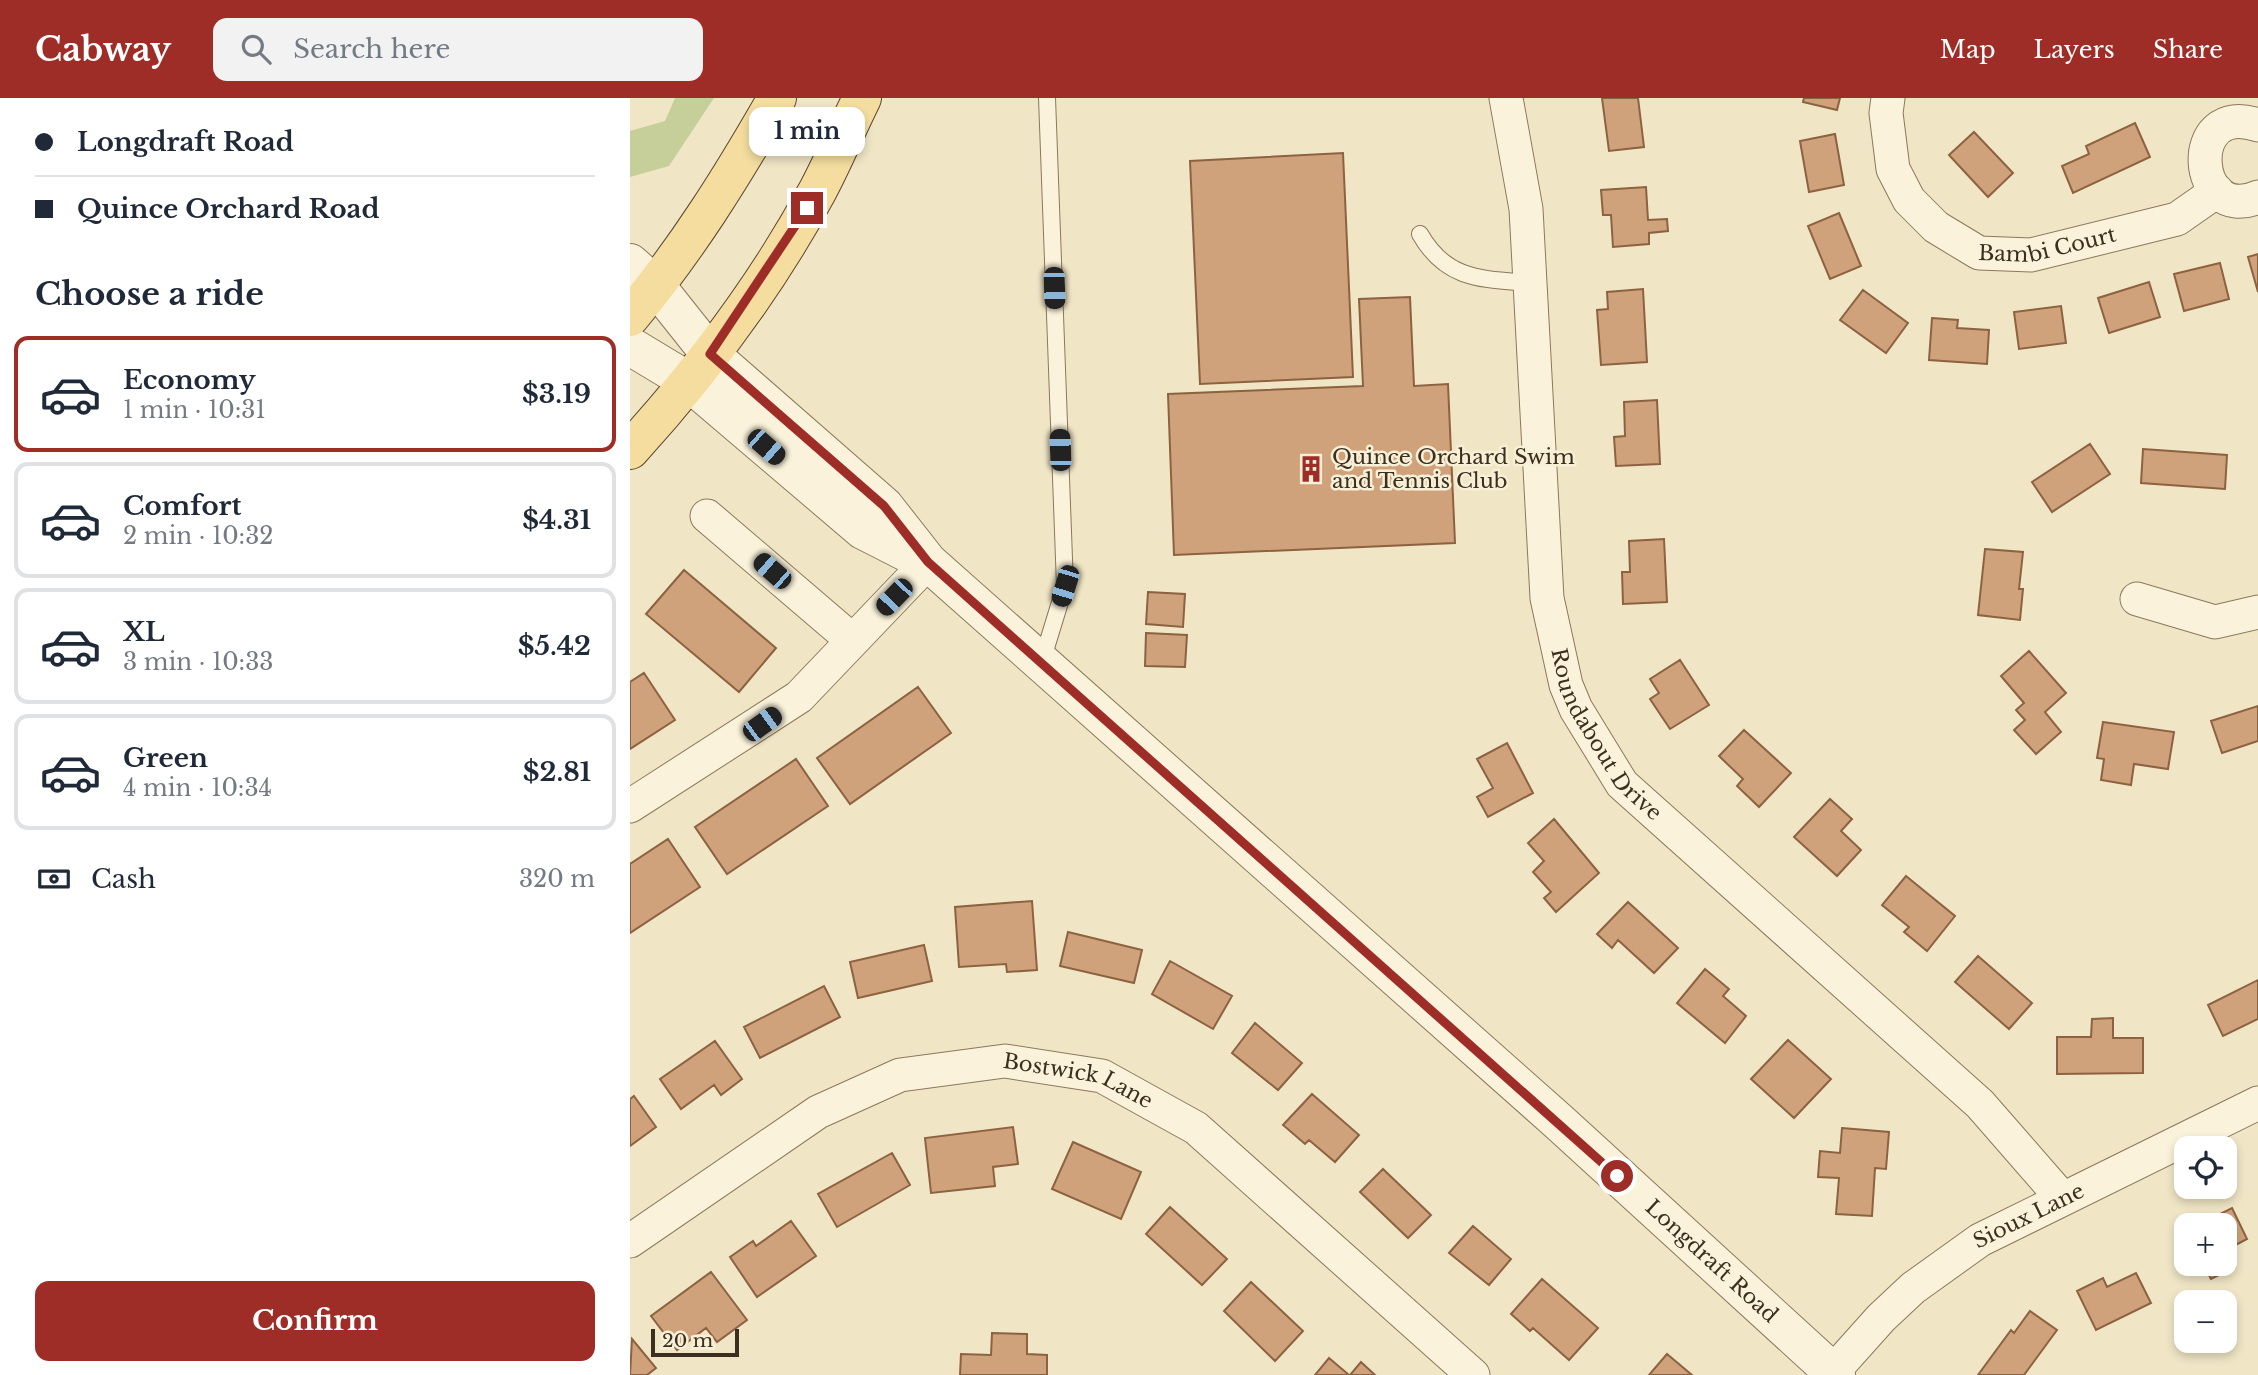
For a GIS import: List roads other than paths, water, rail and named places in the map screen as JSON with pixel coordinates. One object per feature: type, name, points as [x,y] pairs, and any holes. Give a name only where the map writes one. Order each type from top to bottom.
[{"type":"main road","points":[[630,317],[643,274],[728,184],[777,98]]},
{"type":"main road","points":[[630,450],[699,367],[774,262],[818,190],[862,98]]},
{"type":"street","name":"Roundabout Drive","points":[[1506,98],[1526,209],[1547,598],[1572,699],[1607,764],[1622,784],[1980,1104],[2062,1198]]},
{"type":"street","name":"Bambi Court","points":[[1888,98],[1886,113],[1893,169],[1909,200],[1936,227],[1979,253],[2031,255],[2177,219],[2194,210],[2217,191]]},
{"type":"street","points":[[2258,125],[2237,122],[2225,125],[2207,144],[2204,169],[2217,191],[2241,201],[2258,197]]},
{"type":"street","points":[[643,274],[699,367]]},
{"type":"street","points":[[630,346],[699,367]]},
{"type":"street","name":"Longdraft Road","points":[[699,367],[863,530],[928,562],[1559,1122],[1833,1374]]},
{"type":"street","points":[[707,516],[852,640]]},
{"type":"street","points":[[630,806],[799,697],[928,562]]},
{"type":"street","points":[[2137,599],[2215,622],[2258,612]]},
{"type":"street","name":"Bostwick Lane","points":[[630,1241],[818,1112],[900,1074],[1005,1060],[1102,1076],[1196,1128],[1473,1375]]},
{"type":"street","name":"Sioux Lane","points":[[1833,1374],[1881,1318],[1947,1262],[1980,1240],[2258,1103]]},
{"type":"lane","points":[[1041,664],[1065,586],[1047,98]]},
{"type":"lane","points":[[1420,234],[1430,252],[1447,267],[1470,277],[1529,283]]},
{"type":"place","name":"Quince Orchard Swim and Tennis Club","points":[[1311,469]]}]
